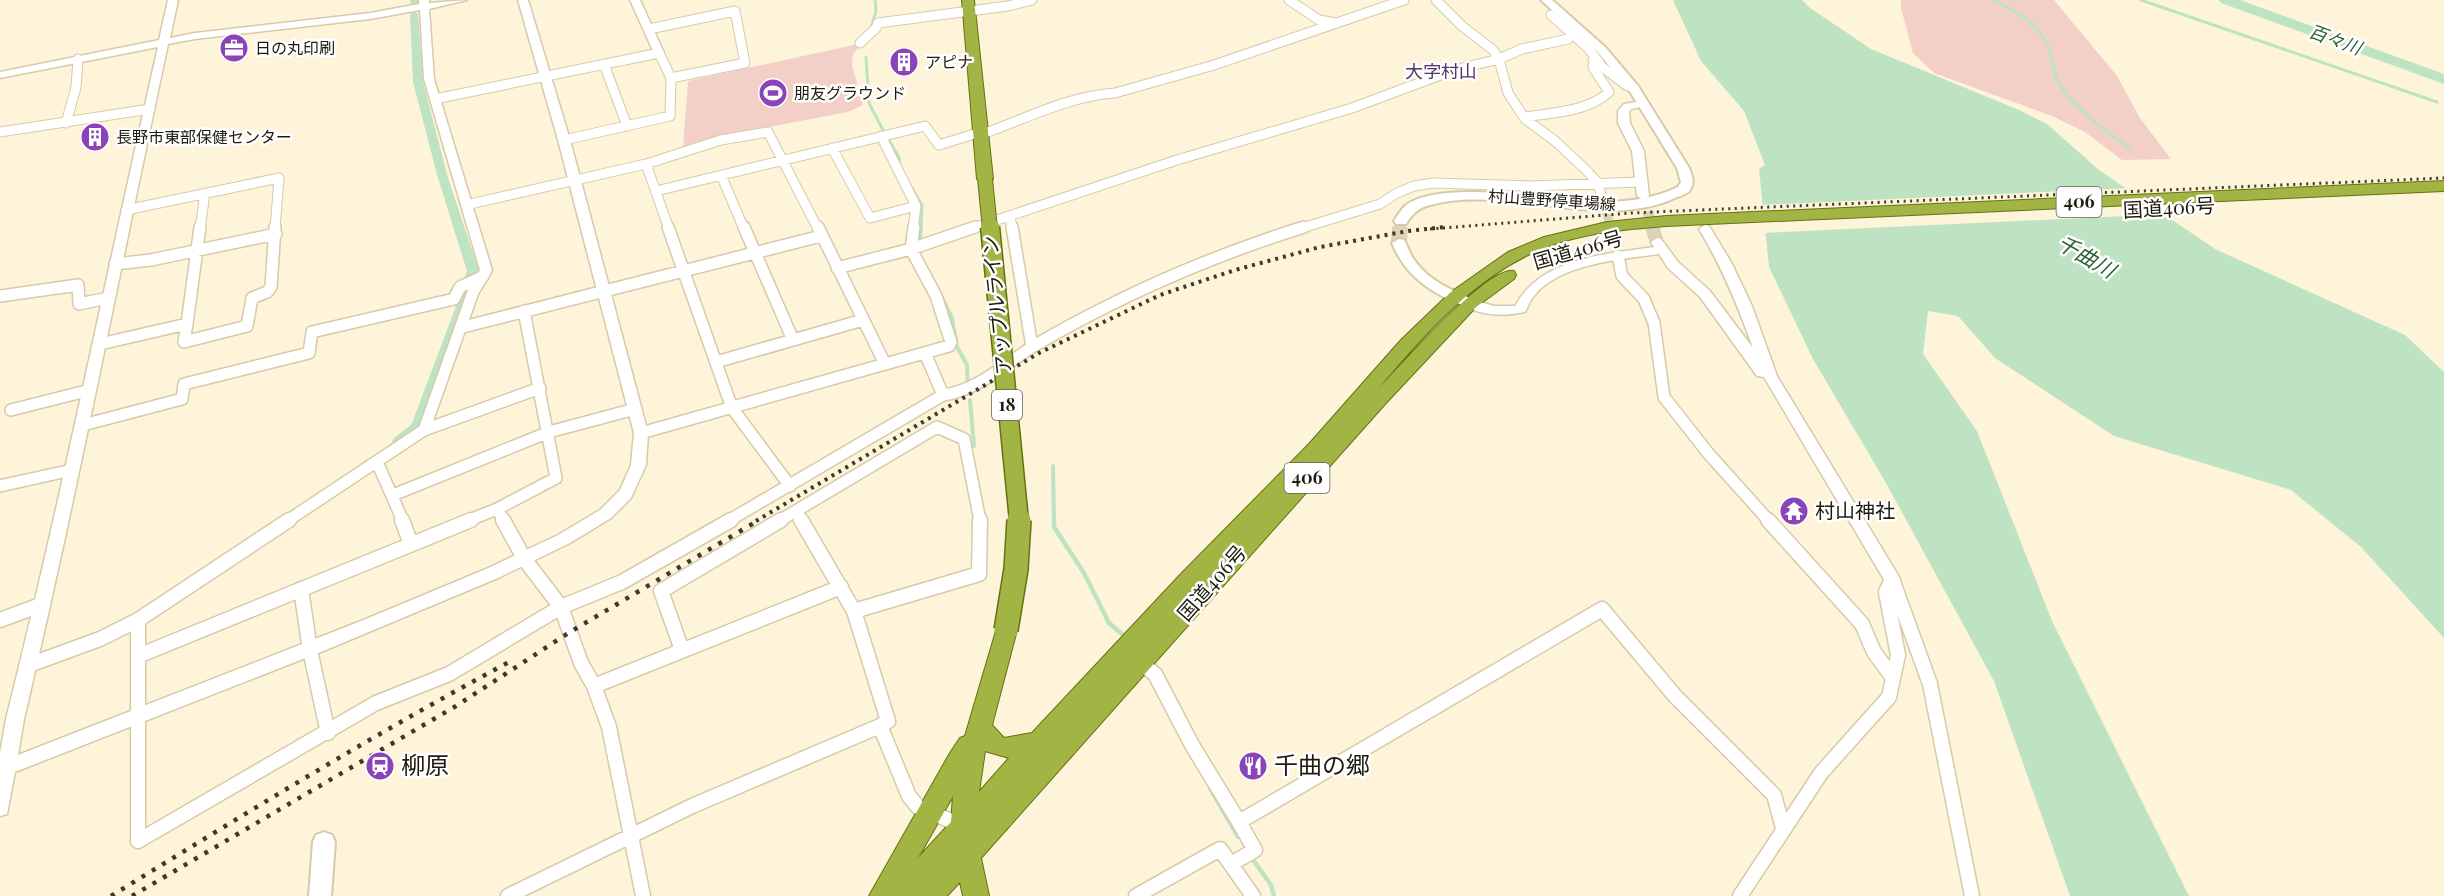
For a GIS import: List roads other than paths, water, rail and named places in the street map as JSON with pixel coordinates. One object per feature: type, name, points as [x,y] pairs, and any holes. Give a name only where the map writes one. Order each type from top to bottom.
[{"type":"highway","name":"アップルライン","points":[[968,5],[1019,513],[1016,569],[1006,630],[977,731],[966,784],[963,826],[968,855]]},
{"type":"highway","name":"国道406号","points":[[902,896],[1042,739],[1315,449],[1442,306],[1462,300],[1533,261],[1606,238],[1713,225],[2444,186]]},
{"type":"highway","name":"国道406号","points":[[1713,225],[2444,196]]},
{"type":"highway","name":"国道406号","points":[[930,896],[1142,663],[1462,300]]},
{"type":"highway","points":[[882,896],[977,731],[993,746],[1004,749],[1018,748],[1042,739]]},
{"type":"highway","name":"18","points":[[968,855],[976,896]]},
{"type":"main road","name":"村山豊野停車場線","points":[[1401,221],[1411,207],[1443,198],[1483,195],[1590,205],[1626,204],[1659,201],[1674,196],[1684,189],[1687,182],[1683,168],[1657,124],[1642,105],[1634,88],[1601,49],[1545,0]]},
{"type":"main road","points":[[1399,243],[1403,256],[1417,274],[1433,286],[1462,300]]},
{"type":"main road","points":[[320,896],[324,842]]},
{"type":"street","points":[[0,808],[4,769],[76,459],[126,210],[173,0]]},
{"type":"street","points":[[0,75],[235,30],[370,16],[424,3],[462,0]]},
{"type":"street","points":[[4,769],[310,650],[525,560],[592,524],[611,510],[622,498],[640,467],[643,447],[641,434],[564,140],[523,0]]},
{"type":"street","points":[[564,140],[670,116],[671,78],[635,0]]},
{"type":"street","points":[[860,43],[876,28],[878,23],[968,5],[1032,0]]},
{"type":"street","points":[[1289,0],[1319,20],[1337,23]]},
{"type":"street","points":[[656,191],[925,126],[939,145],[982,133],[1078,99],[1100,93],[1115,93],[1214,65],[1404,0]]},
{"type":"street","points":[[1436,0],[1462,26],[1493,50],[1499,59],[1508,93],[1524,117],[1555,141],[1598,183],[1602,199]]},
{"type":"street","points":[[1545,0],[1551,15],[1568,39],[1626,85],[1634,88]]},
{"type":"street","points":[[424,3],[429,79],[486,270],[473,292],[463,327],[424,430]]},
{"type":"street","points":[[649,29],[735,11],[745,63],[671,78]]},
{"type":"street","points":[[1551,15],[1589,49],[1599,64]]},
{"type":"street","points":[[837,268],[911,249],[962,230],[1010,217],[1177,160],[1352,108],[1454,70],[1499,59],[1522,49],[1568,39]]},
{"type":"street","points":[[435,99],[659,53]]},
{"type":"street","points":[[66,123],[76,87],[78,59]]},
{"type":"street","points":[[604,64],[627,126]]},
{"type":"street","points":[[1524,117],[1577,107],[1607,96],[1609,92],[1605,81],[1592,68],[1599,64]]},
{"type":"street","points":[[1642,105],[1628,106],[1623,111],[1623,119],[1638,151],[1643,196]]},
{"type":"street","points":[[0,132],[150,110]]},
{"type":"street","points":[[466,205],[646,164],[721,141],[768,132],[784,159],[885,364]]},
{"type":"street","points":[[641,434],[949,346],[951,342],[936,296],[911,249],[916,206],[880,136]]},
{"type":"street","points":[[832,148],[870,218],[916,206]]},
{"type":"street","points":[[646,164],[732,408],[790,486]]},
{"type":"street","points":[[721,175],[793,340]]},
{"type":"street","points":[[126,210],[205,193],[279,178],[271,287],[267,292],[252,298],[247,326],[184,342],[205,193]]},
{"type":"street","points":[[138,620],[138,841],[376,703],[449,674],[561,607],[622,582],[790,486],[943,394],[950,395],[965,389],[1032,347],[1120,298],[1170,274],[1251,243],[1380,204],[1392,194],[1411,186],[1444,182],[1529,186],[1641,182]]},
{"type":"street","points":[[1010,217],[1032,347]]},
{"type":"street","points":[[1713,225],[1725,262],[1745,306],[1770,376],[1892,579],[1930,684],[1972,896]]},
{"type":"street","points":[[115,264],[151,260],[276,234]]},
{"type":"street","points":[[463,327],[821,236]]},
{"type":"street","points":[[1462,300],[1492,310],[1520,309],[1523,299],[1534,287],[1564,270],[1618,252],[1659,246],[1673,265],[1705,294],[1752,355],[1760,373],[1770,376]]},
{"type":"street","points":[[1618,252],[1622,276],[1644,300],[1654,323],[1664,397],[1708,453],[1862,624],[1874,652],[1893,678]]},
{"type":"street","points":[[83,425],[182,399],[184,384],[309,353],[312,332],[454,299],[460,287],[482,277]]},
{"type":"street","points":[[0,296],[78,285],[79,304],[108,298]]},
{"type":"street","points":[[138,656],[497,509],[556,478],[524,311]]},
{"type":"street","points":[[716,362],[863,320]]},
{"type":"street","points":[[100,344],[187,324]]},
{"type":"street","points":[[925,353],[943,394]]},
{"type":"street","points":[[29,665],[100,639],[138,620],[424,430],[540,388]]},
{"type":"street","points":[[12,410],[90,390]]},
{"type":"street","points":[[393,495],[549,432],[635,409]]},
{"type":"street","points":[[682,650],[661,591],[937,427],[964,439],[981,527],[979,574],[854,611]]},
{"type":"street","points":[[376,462],[393,495],[411,544]]},
{"type":"street","points":[[0,486],[72,470]]},
{"type":"street","points":[[497,509],[525,560],[561,607],[581,663],[594,686],[609,727],[643,896]]},
{"type":"street","points":[[508,896],[632,834],[806,755],[888,722],[854,611],[797,512]]},
{"type":"street","points":[[1740,896],[1821,772],[1888,697],[1898,655],[1886,592],[1892,579]]},
{"type":"street","points":[[594,686],[841,587]]},
{"type":"street","points":[[301,589],[310,650],[328,732]]},
{"type":"street","points":[[0,621],[44,604]]},
{"type":"street","points":[[1239,822],[1602,609],[1675,696],[1774,795],[1783,828]]},
{"type":"street","points":[[1123,652],[1155,674],[1192,745],[1255,850],[1231,864]]},
{"type":"street","points":[[0,727],[15,719]]},
{"type":"street","points":[[880,726],[909,796],[918,807],[963,826]]},
{"type":"street","points":[[1136,896],[1220,849],[1253,896]]},
{"type":"water","name":"千曲川","points":[[1673,0],[1802,0],[1810,8],[1871,49],[2019,110],[2047,124],[2099,170],[2215,249],[2405,335],[2444,372],[2444,638],[2361,547],[2291,490],[2114,436],[1995,358],[1958,316],[1928,311],[1923,354],[1977,431],[2052,621],[2189,896],[2070,896],[1994,681],[1886,483],[1813,359],[1769,267],[1759,169],[1765,165],[1744,111],[1701,61]]},
{"type":"waterway","points":[[871,29],[876,11],[875,0]]},
{"type":"waterway","points":[[1994,0],[2010,8],[2040,32],[2049,48],[2061,87],[2084,112],[2130,149]]},
{"type":"waterway","points":[[2141,0],[2437,102]]},
{"type":"waterway","name":"百々川","points":[[2226,0],[2444,79]]},
{"type":"waterway","points":[[414,14],[418,82],[443,178],[473,271],[470,279]]},
{"type":"waterway","points":[[866,57],[869,103],[885,134]]},
{"type":"waterway","points":[[888,139],[899,157],[900,168]]},
{"type":"waterway","points":[[912,188],[922,205],[921,229]]},
{"type":"waterway","points":[[920,241],[921,227]]},
{"type":"waterway","points":[[931,276],[952,318],[957,347],[967,365],[968,386]]},
{"type":"waterway","points":[[399,441],[412,433],[418,424],[461,309],[465,288]]},
{"type":"waterway","points":[[970,400],[974,446]]},
{"type":"waterway","points":[[1053,466],[1054,521]]},
{"type":"waterway","points":[[1054,521],[1054,527],[1084,573],[1109,623],[1123,635]]},
{"type":"waterway","points":[[1210,788],[1238,837]]},
{"type":"waterway","points":[[1254,861],[1271,885],[1274,896]]},
{"type":"tunnel","points":[[1643,196],[1653,229]]},
{"type":"tunnel","points":[[1602,199],[1612,229]]},
{"type":"tunnel","points":[[1400,229],[1401,221]]},
{"type":"tunnel","points":[[1399,243],[1400,227]]},
{"type":"tunnel","points":[[1611,227],[1618,248]]},
{"type":"tunnel","points":[[1652,227],[1657,242]]},
{"type":"railway","points":[[1430,229],[1631,213],[2444,178]]},
{"type":"railway","points":[[756,521],[1039,353],[1160,295],[1235,270],[1320,247],[1408,231],[1445,227]]},
{"type":"railway","points":[[132,896],[456,706],[570,632],[759,520]]},
{"type":"railway","points":[[111,896],[359,746],[511,661]]},
{"type":"place","name":"日の丸印刷","points":[[234,48]]},
{"type":"place","name":"アピナ","points":[[904,62]]},
{"type":"place","name":"朋友グラウンド","points":[[773,93]]},
{"type":"place","name":"長野市東部保健センター","points":[[95,137]]},
{"type":"place","name":"村山神社","points":[[1794,511]]},
{"type":"place","name":"柳原","points":[[380,766]]},
{"type":"place","name":"千曲の郷","points":[[1253,766]]},
{"type":"district","name":"大字村山","points":[[1441,72]]}]
